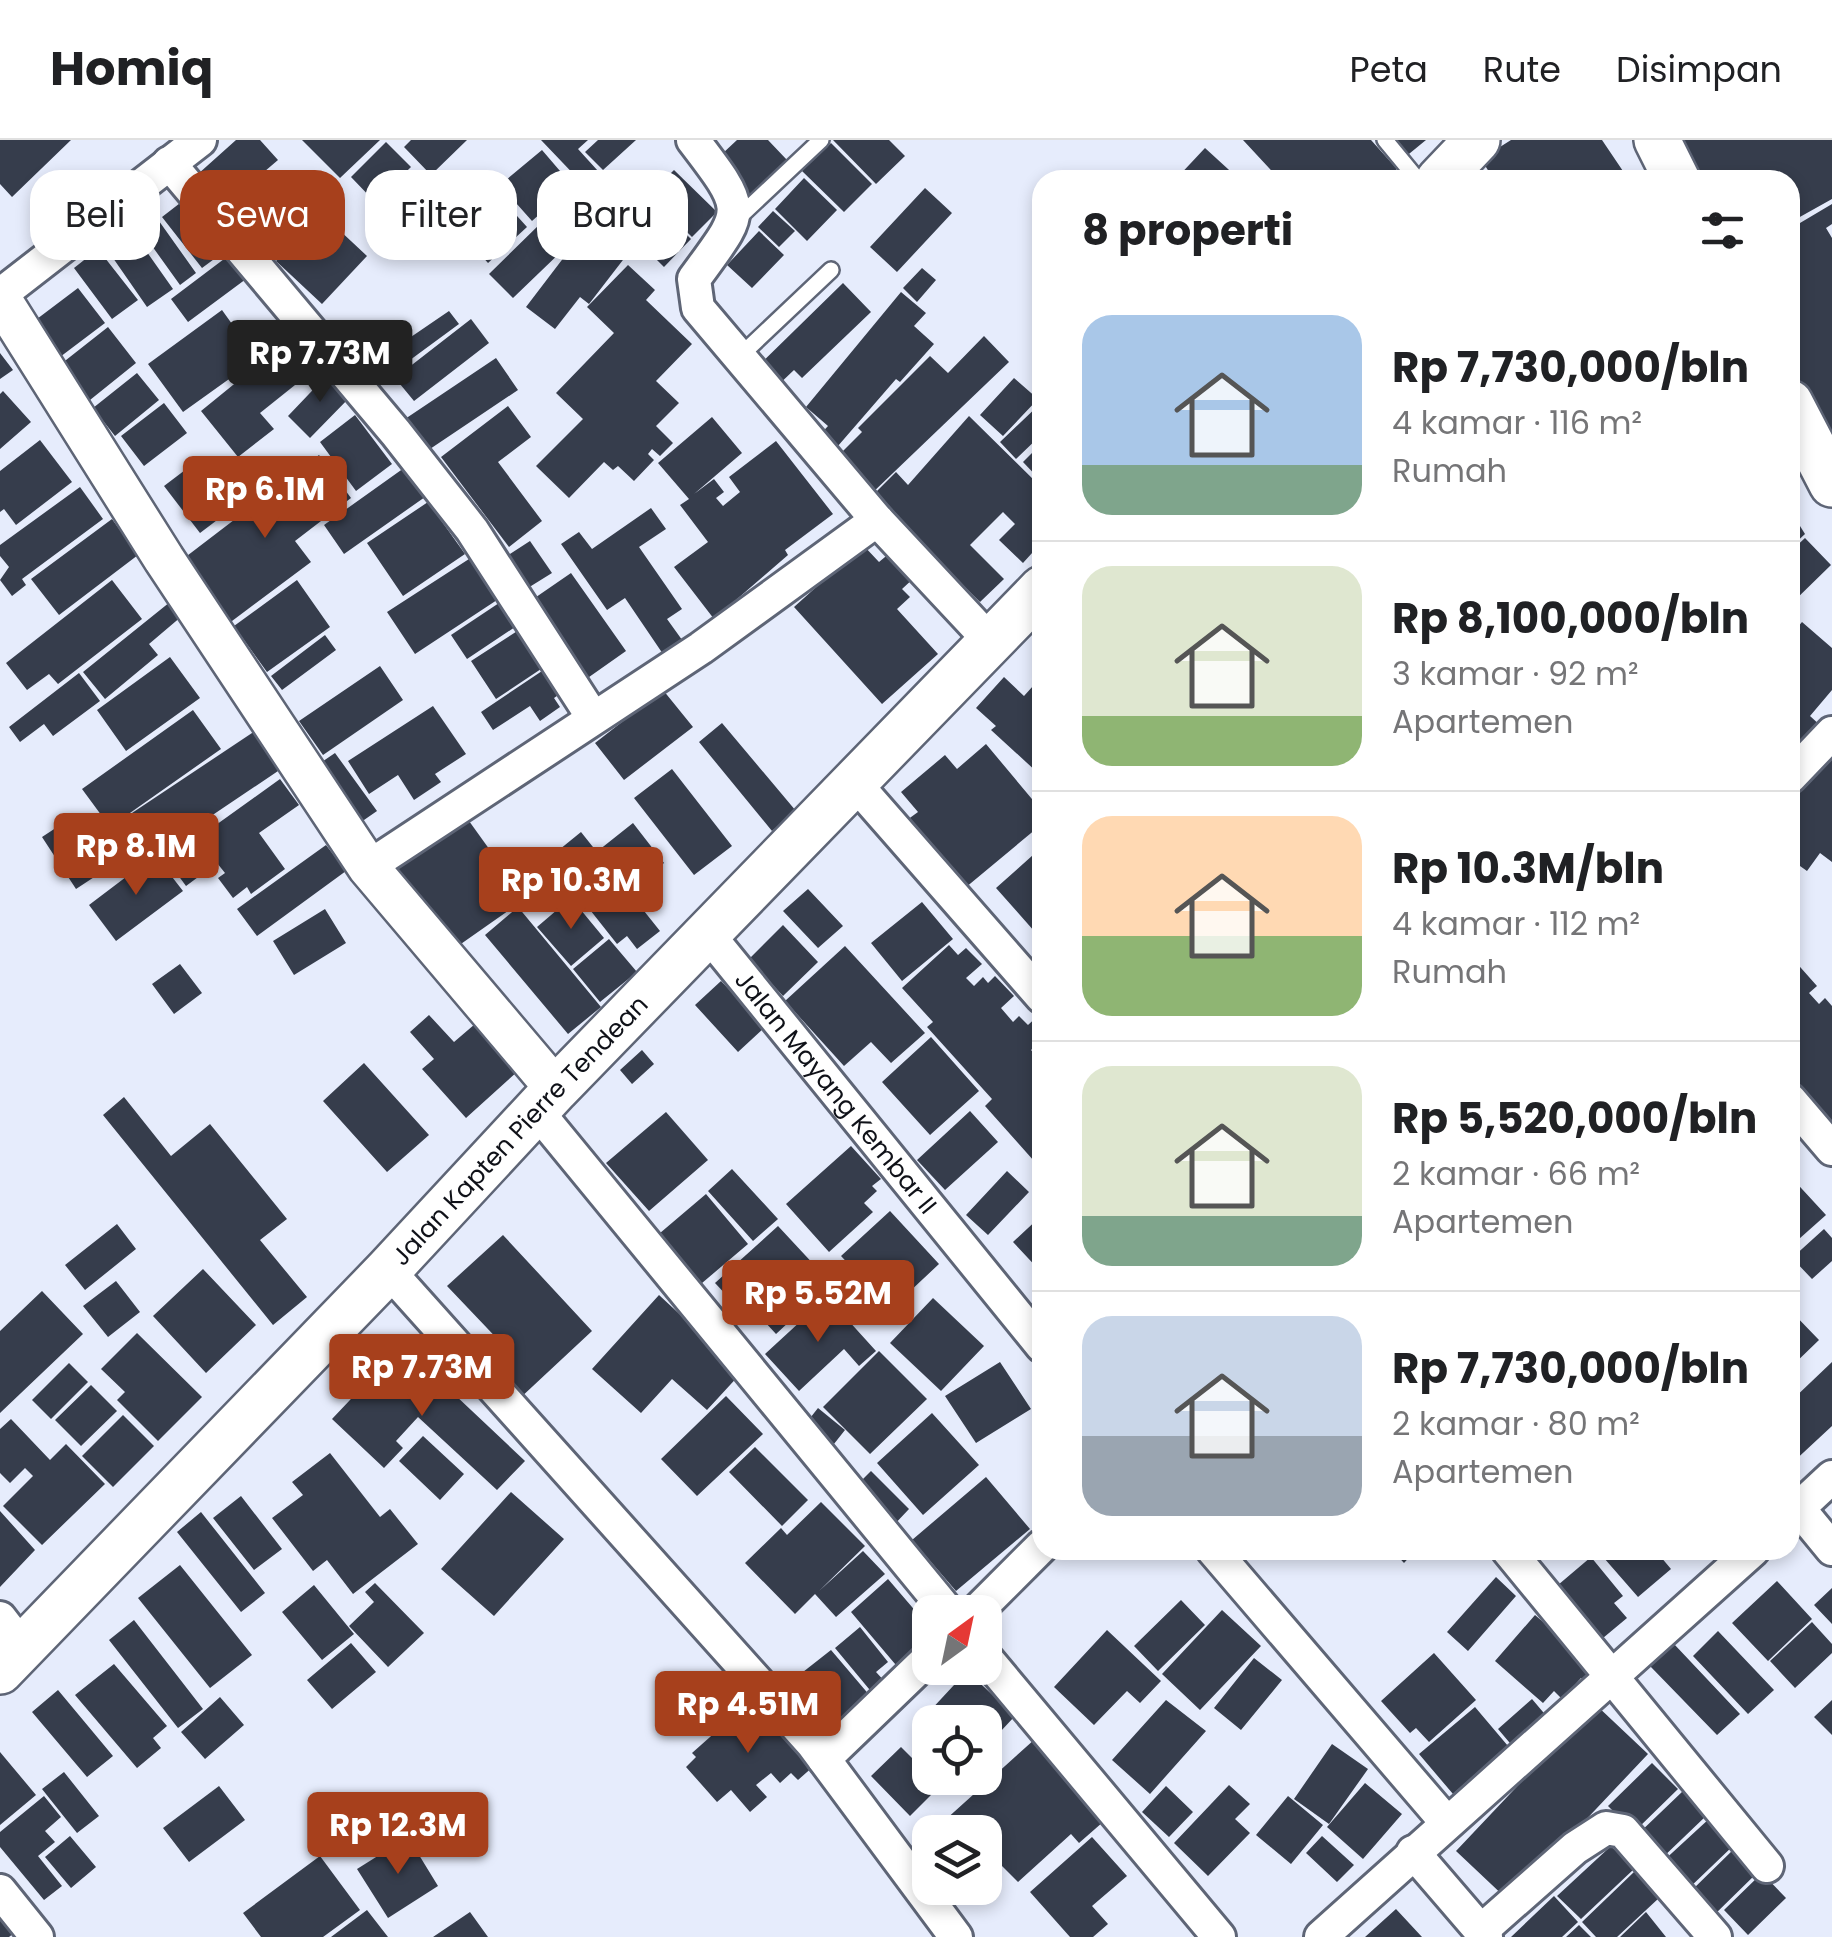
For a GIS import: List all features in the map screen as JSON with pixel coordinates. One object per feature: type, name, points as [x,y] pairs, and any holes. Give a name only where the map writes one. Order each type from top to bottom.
[{"type":"main road","points":[[1448,170],[1477,140]]},
{"type":"main road","points":[[1656,140],[1672,170]]},
{"type":"main road","points":[[1800,422],[1832,484]]},
{"type":"main road","name":"Jalan Kapten Pierre Tendean","points":[[8,1646],[388,1270],[706,933],[1032,599]]},
{"type":"street","points":[[200,140],[0,296],[164,559],[368,867],[935,1595]]},
{"type":"street","points":[[692,140],[729,192],[734,222],[727,239],[694,279],[698,308],[877,520],[991,642]]},
{"type":"street","points":[[169,163],[396,433],[472,530],[592,716]]},
{"type":"street","points":[[368,867],[592,716],[701,648],[877,520]]},
{"type":"street","points":[[1800,767],[1832,733]]},
{"type":"street","points":[[853,781],[1032,986]]},
{"type":"street","name":"Jalan Mayang Kembar II","points":[[706,933],[1032,1334]]},
{"type":"street","points":[[1800,1112],[1832,1150]]},
{"type":"street","points":[[388,1270],[824,1759],[956,1937]]},
{"type":"street","points":[[1800,1502],[1832,1477]]},
{"type":"street","points":[[1800,1515],[1832,1549]]},
{"type":"street","points":[[993,1595],[1032,1556]]},
{"type":"street","points":[[1222,1560],[1447,1822]]},
{"type":"street","points":[[1516,1560],[1767,1866]]},
{"type":"street","points":[[1321,1937],[1742,1560]]},
{"type":"street","points":[[824,1759],[912,1674]]},
{"type":"street","points":[[1002,1676],[1219,1937]]},
{"type":"street","points":[[1413,1852],[1484,1934],[1575,1848],[1606,1828],[1623,1831],[1715,1937]]},
{"type":"street","points":[[0,1890],[38,1937]]},
{"type":"lane","points":[[734,222],[821,140]]},
{"type":"lane","points":[[1385,140],[1410,170]]},
{"type":"lane","points":[[738,358],[831,270]]},
{"type":"building","points":[[0,140],[71,140],[40,170],[30,170],[30,180],[12,197],[0,184]]},
{"type":"building","points":[[236,140],[260,140],[278,160],[266,170],[203,170]]},
{"type":"building","points":[[302,140],[380,140],[345,173],[345,170],[332,170]]},
{"type":"building","points":[[411,140],[467,140],[436,170],[426,170],[404,147]]},
{"type":"building","points":[[541,140],[588,140],[578,149],[597,170],[570,170]]},
{"type":"building","points":[[598,140],[636,140],[603,170],[585,152]]},
{"type":"building","points":[[737,140],[768,140],[787,160],[745,200],[720,173],[731,163],[722,154]]},
{"type":"building","points":[[833,140],[889,140],[905,156],[876,184]]},
{"type":"building","points":[[1243,140],[1371,140],[1397,169],[1396,170],[1271,170]]},
{"type":"building","points":[[1388,140],[1426,140],[1404,158]]},
{"type":"building","points":[[1511,140],[1602,140],[1622,170],[1488,170],[1481,159]]},
{"type":"building","points":[[1677,140],[1832,140],[1832,199],[1800,217],[1800,170],[1694,170]]},
{"type":"building","points":[[386,142],[411,167],[365,170],[365,192],[351,177]]},
{"type":"building","points":[[831,143],[872,184],[844,212],[802,171]]},
{"type":"building","points":[[1205,148],[1229,170],[1184,170]]},
{"type":"building","points":[[542,150],[559,170],[537,170],[537,216],[532,221],[517,204],[517,171]]},
{"type":"building","points":[[804,178],[837,210],[807,241],[775,209]]},
{"type":"building","points":[[688,184],[717,212],[692,237],[688,233]]},
{"type":"building","points":[[925,188],[952,213],[897,272],[870,247]]},
{"type":"building","points":[[180,203],[180,240],[162,217]]},
{"type":"building","points":[[1832,204],[1832,224],[1826,228],[1832,238],[1832,438],[1800,381],[1800,223]]},
{"type":"building","points":[[773,211],[795,231],[779,247],[758,227]]},
{"type":"building","points":[[517,216],[527,227],[517,236]]},
{"type":"building","points":[[160,222],[180,251],[180,260],[187,260],[196,273],[180,285],[160,257]]},
{"type":"building","points":[[537,227],[537,260],[552,260],[513,298],[489,274],[503,260],[517,260],[517,247]]},
{"type":"building","points":[[759,231],[784,255],[752,288],[727,265]]},
{"type":"building","points":[[345,235],[365,254],[322,304],[276,261],[345,260]]},
{"type":"building","points":[[84,260],[107,260],[138,300],[112,319],[74,268]]},
{"type":"building","points":[[114,260],[153,260],[173,289],[147,307]]},
{"type":"building","points":[[196,260],[213,260],[202,268]]},
{"type":"building","points":[[223,260],[231,260],[246,279],[188,322],[171,299]]},
{"type":"building","points":[[562,260],[623,260],[589,304],[580,297],[555,329],[526,307]]},
{"type":"building","points":[[628,265],[655,290],[646,300],[692,344],[656,381],[679,403],[656,426],[673,443],[660,456],[652,449],[648,454],[654,460],[634,481],[618,466],[613,470],[604,462],[569,498],[536,466],[583,419],[556,393],[614,333],[587,307]]},
{"type":"building","points":[[922,268],[936,280],[917,302],[903,288]]},
{"type":"building","points":[[843,283],[871,312],[802,378],[794,370],[774,389],[755,369]]},
{"type":"building","points":[[78,288],[105,323],[56,360],[29,325]]},
{"type":"building","points":[[901,292],[926,313],[914,326],[934,344],[900,382],[896,379],[831,454],[815,440],[828,426],[806,407]]},
{"type":"building","points":[[222,310],[257,359],[183,412],[148,364]]},
{"type":"building","points":[[449,311],[459,324],[376,385],[364,369]]},
{"type":"building","points":[[471,319],[489,343],[414,401],[395,378]]},
{"type":"building","points":[[108,327],[136,363],[90,400],[61,364]]},
{"type":"building","points":[[984,336],[1009,362],[869,496],[833,461],[862,432],[858,428],[930,356],[948,373]]},
{"type":"building","points":[[286,342],[310,373],[260,413],[274,429],[238,457],[201,411]]},
{"type":"building","points":[[0,353],[13,370],[0,379]]},
{"type":"building","points":[[496,358],[518,390],[427,451],[405,419]]},
{"type":"building","points":[[137,373],[159,400],[115,436],[93,408]]},
{"type":"building","points":[[329,373],[352,395],[310,438],[288,416]]},
{"type":"building","points":[[1014,378],[1032,394],[1032,405],[1003,436],[980,415]]},
{"type":"building","points":[[3,391],[31,422],[0,449],[0,394]]},
{"type":"building","points":[[164,403],[187,433],[144,466],[121,436]]},
{"type":"building","points":[[508,406],[531,437],[498,462],[542,521],[509,547],[441,457]]},
{"type":"building","points":[[1032,412],[1032,444],[1016,459],[1000,442]]},
{"type":"building","points":[[355,415],[392,464],[356,491],[320,442]]},
{"type":"building","points":[[969,416],[1032,478],[1032,553],[1023,563],[999,540],[1015,524],[1003,512],[970,545],[1004,579],[980,602],[872,496],[896,472],[908,485]]},
{"type":"building","points":[[712,417],[742,453],[694,494],[714,479],[724,492],[716,498],[723,506],[740,492],[729,477],[776,441],[833,514],[785,550],[788,555],[714,619],[674,567],[708,542],[680,505],[689,499],[658,463]]},
{"type":"building","points":[[40,440],[72,482],[16,525],[4,509],[0,512],[0,471]]},
{"type":"building","points":[[1032,453],[1032,471],[1023,462]]},
{"type":"building","points":[[319,455],[351,498],[295,541],[311,562],[228,624],[179,562]]},
{"type":"building","points":[[197,461],[233,508],[200,533],[164,486]]},
{"type":"building","points":[[248,462],[266,486],[242,504],[224,480]]},
{"type":"building","points":[[404,468],[425,497],[344,554],[324,525]]},
{"type":"building","points":[[80,487],[103,519],[22,579],[26,585],[12,596],[0,580],[9,567],[0,556],[0,545]]},
{"type":"building","points":[[428,502],[465,554],[403,596],[367,543]]},
{"type":"building","points":[[651,508],[666,529],[639,547],[682,609],[667,619],[685,644],[665,657],[625,598],[607,610],[561,544],[579,532],[592,549]]},
{"type":"building","points":[[112,519],[138,555],[59,615],[31,579]]},
{"type":"building","points":[[1805,538],[1831,565],[1800,595],[1800,543]]},
{"type":"building","points":[[530,541],[552,573],[523,591],[502,559]]},
{"type":"building","points":[[863,545],[879,562],[891,552],[915,577],[902,589],[910,597],[897,609],[938,654],[882,704],[794,607]]},
{"type":"building","points":[[469,559],[497,600],[415,654],[387,612]]},
{"type":"building","points":[[571,573],[626,651],[582,682],[526,604]]},
{"type":"building","points":[[112,580],[142,619],[58,684],[49,674],[27,690],[6,663]]},
{"type":"building","points":[[297,580],[330,627],[267,672],[234,626]]},
{"type":"building","points":[[170,602],[182,616],[149,644],[158,655],[105,699],[83,672]]},
{"type":"building","points":[[499,603],[515,627],[467,659],[451,635]]},
{"type":"building","points":[[1802,622],[1832,648],[1832,690],[1810,716],[1821,726],[1800,750]]},
{"type":"building","points":[[522,628],[547,665],[496,699],[471,661]]},
{"type":"building","points":[[325,635],[336,650],[282,690],[271,676]]},
{"type":"building","points":[[170,657],[200,698],[126,751],[97,710]]},
{"type":"building","points":[[380,666],[403,700],[323,755],[299,721]]},
{"type":"building","points":[[548,667],[564,691],[554,698],[560,707],[540,721],[530,706],[493,730],[481,712]]},
{"type":"building","points":[[79,673],[100,701],[53,736],[44,724],[20,742],[9,727]]},
{"type":"building","points":[[1004,677],[1024,696],[1032,687],[1032,768],[991,730],[996,726],[976,708]]},
{"type":"building","points":[[663,690],[693,727],[624,780],[595,743]]},
{"type":"building","points":[[433,706],[466,754],[435,774],[441,782],[414,800],[398,775],[369,794],[348,761]]},
{"type":"building","points":[[193,710],[221,749],[110,827],[82,789]]},
{"type":"building","points":[[722,723],[796,811],[772,831],[699,742]]},
{"type":"building","points":[[255,731],[281,769],[125,874],[99,835]]},
{"type":"building","points":[[986,744],[1032,799],[1032,832],[965,888],[907,820],[918,812],[901,792],[945,755],[957,769]]},
{"type":"building","points":[[1832,748],[1832,862],[1820,853],[1807,871],[1800,866],[1800,788]]},
{"type":"building","points":[[335,753],[377,811],[351,829],[310,770]]},
{"type":"building","points":[[672,769],[732,846],[694,875],[634,798]]},
{"type":"building","points":[[280,779],[299,805],[259,833],[285,869],[251,894],[247,887],[233,898],[218,878],[225,873],[217,863],[186,886],[167,860]]},
{"type":"building","points":[[464,814],[525,899],[448,953],[387,868]]},
{"type":"building","points":[[71,818],[88,843],[97,838],[114,864],[76,889],[42,837]]},
{"type":"building","points":[[633,823],[664,863],[629,889],[599,850]]},
{"type":"building","points":[[581,832],[660,931],[637,949],[627,936],[617,944],[549,858]]},
{"type":"building","points":[[326,845],[346,871],[257,936],[237,909]]},
{"type":"building","points":[[155,855],[183,891],[116,941],[89,905]]},
{"type":"building","points":[[1032,856],[1032,929],[996,888]]},
{"type":"building","points":[[808,889],[843,926],[818,948],[783,911]]},
{"type":"building","points":[[571,898],[604,938],[571,966],[537,927]]},
{"type":"building","points":[[922,902],[953,939],[902,981],[871,943]]},
{"type":"building","points":[[518,907],[601,1007],[568,1034],[485,935]]},
{"type":"building","points":[[325,909],[346,943],[294,975],[273,941]]},
{"type":"building","points":[[783,925],[818,962],[783,996],[749,959]]},
{"type":"building","points":[[609,939],[637,972],[600,1002],[573,969]]},
{"type":"building","points":[[949,945],[958,955],[966,948],[982,964],[966,978],[974,986],[983,977],[988,983],[995,976],[1014,996],[1001,1008],[1013,1022],[1019,1016],[1028,1025],[1032,1021],[1032,1159],[985,1106],[992,1099],[927,1027],[933,1022],[902,988]]},
{"type":"building","points":[[845,946],[925,1033],[891,1063],[871,1042],[844,1066],[785,1001]]},
{"type":"building","points":[[180,964],[202,993],[174,1014],[152,984]]},
{"type":"building","points":[[1800,967],[1817,986],[1809,993],[1819,1004],[1825,998],[1832,1006],[1832,1121],[1824,1113],[1814,1122],[1800,1106]]},
{"type":"building","points":[[721,981],[765,1027],[738,1052],[695,1005]]},
{"type":"building","points":[[429,1015],[454,1042],[475,1024],[518,1071],[466,1118],[422,1069],[434,1059],[410,1032]]},
{"type":"building","points":[[931,1037],[979,1091],[930,1135],[882,1082]]},
{"type":"building","points":[[642,1050],[654,1064],[632,1084],[620,1070]]},
{"type":"building","points":[[364,1063],[429,1135],[387,1172],[323,1101]]},
{"type":"building","points":[[124,1097],[171,1156],[210,1124],[287,1219],[260,1240],[307,1297],[273,1325],[103,1115]]},
{"type":"building","points":[[970,1111],[998,1142],[945,1190],[917,1160]]},
{"type":"building","points":[[666,1112],[708,1160],[649,1211],[606,1163]]},
{"type":"building","points":[[851,1146],[881,1179],[872,1186],[877,1191],[864,1203],[873,1212],[829,1252],[786,1204]]},
{"type":"building","points":[[732,1169],[778,1219],[753,1241],[708,1191]]},
{"type":"building","points":[[1007,1171],[1029,1192],[988,1235],[966,1215]]},
{"type":"building","points":[[1800,1187],[1826,1215],[1800,1238]]},
{"type":"building","points":[[706,1194],[748,1244],[695,1289],[653,1239]]},
{"type":"building","points":[[890,1211],[939,1264],[891,1309],[841,1256]]},
{"type":"building","points":[[117,1224],[136,1249],[85,1290],[65,1265]]},
{"type":"building","points":[[1032,1224],[1032,1262],[1013,1242]]},
{"type":"building","points":[[778,1226],[831,1283],[776,1334],[753,1309],[745,1315],[715,1283]]},
{"type":"building","points":[[1824,1229],[1832,1238],[1832,1261],[1812,1279],[1800,1266],[1800,1251]]},
{"type":"building","points":[[503,1235],[592,1331],[518,1400],[487,1365],[506,1348],[447,1286]]},
{"type":"building","points":[[203,1269],[256,1325],[206,1373],[153,1316]]},
{"type":"building","points":[[116,1281],[140,1312],[108,1337],[83,1306]]},
{"type":"building","points":[[42,1291],[83,1334],[0,1413],[0,1331]]},
{"type":"building","points":[[659,1295],[742,1372],[707,1410],[672,1379],[641,1413],[592,1369]]},
{"type":"building","points":[[827,1297],[876,1351],[859,1366],[844,1349],[799,1391],[765,1354]]},
{"type":"building","points":[[933,1298],[984,1346],[941,1391],[890,1343]]},
{"type":"building","points":[[1800,1320],[1819,1340],[1800,1358]]},
{"type":"building","points":[[137,1333],[202,1397],[158,1441],[117,1400],[125,1392],[101,1369]]},
{"type":"building","points":[[402,1345],[525,1461],[497,1490],[418,1417],[396,1441],[403,1448],[384,1468],[332,1419]]},
{"type":"building","points":[[879,1351],[927,1399],[870,1454],[823,1407]]},
{"type":"building","points":[[1000,1362],[1031,1409],[976,1443],[945,1396]]},
{"type":"building","points":[[1832,1362],[1832,1426],[1800,1456],[1800,1392]]},
{"type":"building","points":[[69,1363],[88,1382],[51,1419],[32,1400]]},
{"type":"building","points":[[91,1385],[117,1411],[81,1446],[55,1420]]},
{"type":"building","points":[[726,1396],[763,1434],[697,1496],[661,1459]]},
{"type":"building","points":[[818,1408],[845,1430],[830,1449],[803,1427]]},
{"type":"building","points":[[932,1413],[979,1465],[923,1515],[877,1463]]},
{"type":"building","points":[[123,1415],[154,1446],[113,1487],[82,1456]]},
{"type":"building","points":[[11,1419],[50,1460],[66,1444],[105,1484],[42,1545],[3,1506],[33,1476],[25,1468],[10,1483],[0,1473],[0,1429]]},
{"type":"building","points":[[423,1436],[464,1474],[440,1500],[399,1461]]},
{"type":"building","points":[[755,1447],[808,1500],[782,1526],[729,1472]]},
{"type":"building","points":[[330,1453],[380,1517],[390,1509],[418,1544],[353,1594],[327,1560],[313,1571],[272,1518],[303,1495],[292,1482]]},
{"type":"building","points":[[871,1471],[909,1509],[892,1527],[853,1489]]},
{"type":"building","points":[[986,1477],[1030,1529],[956,1591],[912,1540]]},
{"type":"building","points":[[511,1492],[564,1539],[494,1616],[441,1569]]},
{"type":"building","points":[[241,1496],[282,1549],[254,1570],[213,1518]]},
{"type":"building","points":[[821,1502],[865,1546],[819,1591],[863,1551],[885,1574],[836,1617],[815,1594],[795,1614],[745,1563],[781,1528],[787,1535]]},
{"type":"building","points":[[0,1511],[35,1550],[0,1587]]},
{"type":"building","points":[[201,1512],[265,1593],[241,1612],[177,1532]]},
{"type":"building","points":[[1587,1560],[1593,1560],[1623,1596],[1614,1603],[1627,1618],[1603,1638],[1558,1585]]},
{"type":"building","points":[[1606,1560],[1663,1560],[1671,1569],[1638,1597]]},
{"type":"building","points":[[180,1565],[252,1655],[210,1688],[138,1598]]},
{"type":"building","points":[[1496,1577],[1516,1596],[1468,1651],[1447,1632]]},
{"type":"building","points":[[888,1579],[912,1607],[912,1662],[901,1671],[851,1612]]},
{"type":"building","points":[[1777,1581],[1812,1619],[1768,1661],[1732,1623]]},
{"type":"building","points":[[375,1583],[424,1633],[388,1667],[349,1626],[374,1602],[365,1592]]},
{"type":"building","points":[[314,1585],[354,1634],[322,1660],[282,1612]]},
{"type":"building","points":[[1832,1588],[1832,1624],[1814,1605]]},
{"type":"building","points":[[1181,1600],[1205,1625],[1158,1671],[1134,1646]]},
{"type":"building","points":[[1222,1610],[1261,1646],[1200,1710],[1162,1674]]},
{"type":"building","points":[[1535,1615],[1599,1670],[1587,1683],[1581,1678],[1562,1699],[1554,1691],[1543,1703],[1495,1661]]},
{"type":"building","points":[[134,1620],[203,1709],[178,1728],[109,1640]]},
{"type":"building","points":[[1812,1622],[1832,1644],[1832,1653],[1795,1688],[1770,1661]]},
{"type":"building","points":[[860,1627],[888,1662],[876,1672],[888,1685],[874,1695],[835,1648]]},
{"type":"building","points":[[1107,1630],[1161,1681],[1140,1703],[1127,1691],[1094,1725],[1054,1687]]},
{"type":"building","points":[[1718,1631],[1774,1690],[1748,1714],[1693,1656]]},
{"type":"building","points":[[351,1643],[376,1672],[332,1709],[307,1680]]},
{"type":"building","points":[[1674,1644],[1740,1714],[1717,1735],[1650,1666]]},
{"type":"building","points":[[831,1650],[871,1697],[843,1720],[803,1672]]},
{"type":"building","points":[[1434,1653],[1476,1700],[1429,1742],[1416,1728],[1410,1733],[1381,1701]]},
{"type":"building","points":[[1254,1658],[1282,1680],[1241,1730],[1214,1708]]},
{"type":"building","points":[[114,1664],[167,1726],[153,1738],[161,1748],[137,1768],[75,1695]]},
{"type":"building","points":[[954,1685],[982,1685],[1015,1716],[1002,1730],[1002,1705],[935,1705]]},
{"type":"building","points":[[58,1690],[113,1756],[87,1777],[32,1712]]},
{"type":"building","points":[[220,1697],[244,1725],[205,1759],[181,1732]]},
{"type":"building","points":[[755,1697],[815,1765],[798,1780],[791,1773],[780,1783],[771,1773],[756,1785],[767,1797],[750,1812],[731,1790],[717,1802],[686,1767],[696,1757],[692,1753]]},
{"type":"building","points":[[1532,1699],[1554,1725],[1520,1755],[1498,1729]]},
{"type":"building","points":[[1166,1700],[1206,1731],[1150,1794],[1112,1760]]},
{"type":"building","points":[[1832,1700],[1832,1735],[1814,1717]]},
{"type":"building","points":[[1595,1704],[1648,1754],[1509,1901],[1456,1851]]},
{"type":"building","points":[[1475,1707],[1508,1746],[1453,1794],[1419,1754]]},
{"type":"building","points":[[1035,1739],[1103,1822],[1079,1843],[1071,1834],[1018,1882],[1002,1866],[1002,1815],[951,1815],[973,1795],[1002,1795],[1002,1769]]},
{"type":"building","points":[[1332,1744],[1368,1769],[1329,1824],[1294,1799]]},
{"type":"building","points":[[901,1747],[912,1758],[912,1795],[931,1795],[910,1816],[871,1776]]},
{"type":"building","points":[[0,1752],[36,1795],[0,1825]]},
{"type":"building","points":[[1652,1763],[1678,1789],[1634,1832],[1608,1806]]},
{"type":"building","points":[[64,1772],[99,1816],[77,1833],[42,1789]]},
{"type":"building","points":[[1365,1783],[1402,1814],[1363,1859],[1327,1827]]},
{"type":"building","points":[[1229,1785],[1250,1804],[1235,1819],[1250,1833],[1208,1876],[1174,1843]]},
{"type":"building","points":[[219,1786],[245,1820],[189,1862],[163,1828]]},
{"type":"building","points":[[1166,1786],[1193,1812],[1169,1837],[1142,1812]]},
{"type":"building","points":[[1683,1791],[1706,1816],[1659,1861],[1636,1836]]},
{"type":"building","points":[[44,1796],[61,1817],[45,1831],[55,1842],[38,1856],[62,1886],[44,1900],[0,1847],[0,1832]]},
{"type":"building","points":[[1288,1796],[1323,1825],[1291,1864],[1256,1835]]},
{"type":"building","points":[[1710,1818],[1735,1844],[1686,1891],[1660,1864]]},
{"type":"building","points":[[70,1836],[96,1867],[71,1888],[45,1857]]},
{"type":"building","points":[[1322,1836],[1354,1865],[1337,1882],[1306,1853]]},
{"type":"building","points":[[408,1837],[438,1886],[388,1918],[357,1869]]},
{"type":"building","points":[[1092,1837],[1127,1876],[1092,1906],[1108,1924],[1093,1937],[1070,1937],[1030,1892]]},
{"type":"building","points":[[1611,1846],[1634,1869],[1581,1919],[1557,1896]]},
{"type":"building","points":[[1736,1847],[1759,1871],[1711,1918],[1688,1894]]},
{"type":"building","points":[[320,1856],[360,1910],[323,1937],[261,1937],[243,1913]]},
{"type":"building","points":[[1634,1872],[1659,1898],[1617,1937],[1596,1937],[1582,1922]]},
{"type":"building","points":[[1762,1873],[1786,1898],[1748,1935],[1724,1910]]},
{"type":"building","points":[[1554,1896],[1578,1922],[1562,1937],[1511,1937]]},
{"type":"building","points":[[1396,1909],[1422,1937],[1365,1937]]},
{"type":"building","points":[[367,1910],[388,1937],[331,1937]]},
{"type":"building","points":[[470,1912],[488,1937],[433,1937]]},
{"type":"building","points":[[1646,1912],[1666,1937],[1620,1937]]},
{"type":"building","points":[[0,1920],[14,1933],[9,1937],[0,1937]]},
{"type":"building","points":[[1579,1925],[1591,1937],[1566,1937]]}]
